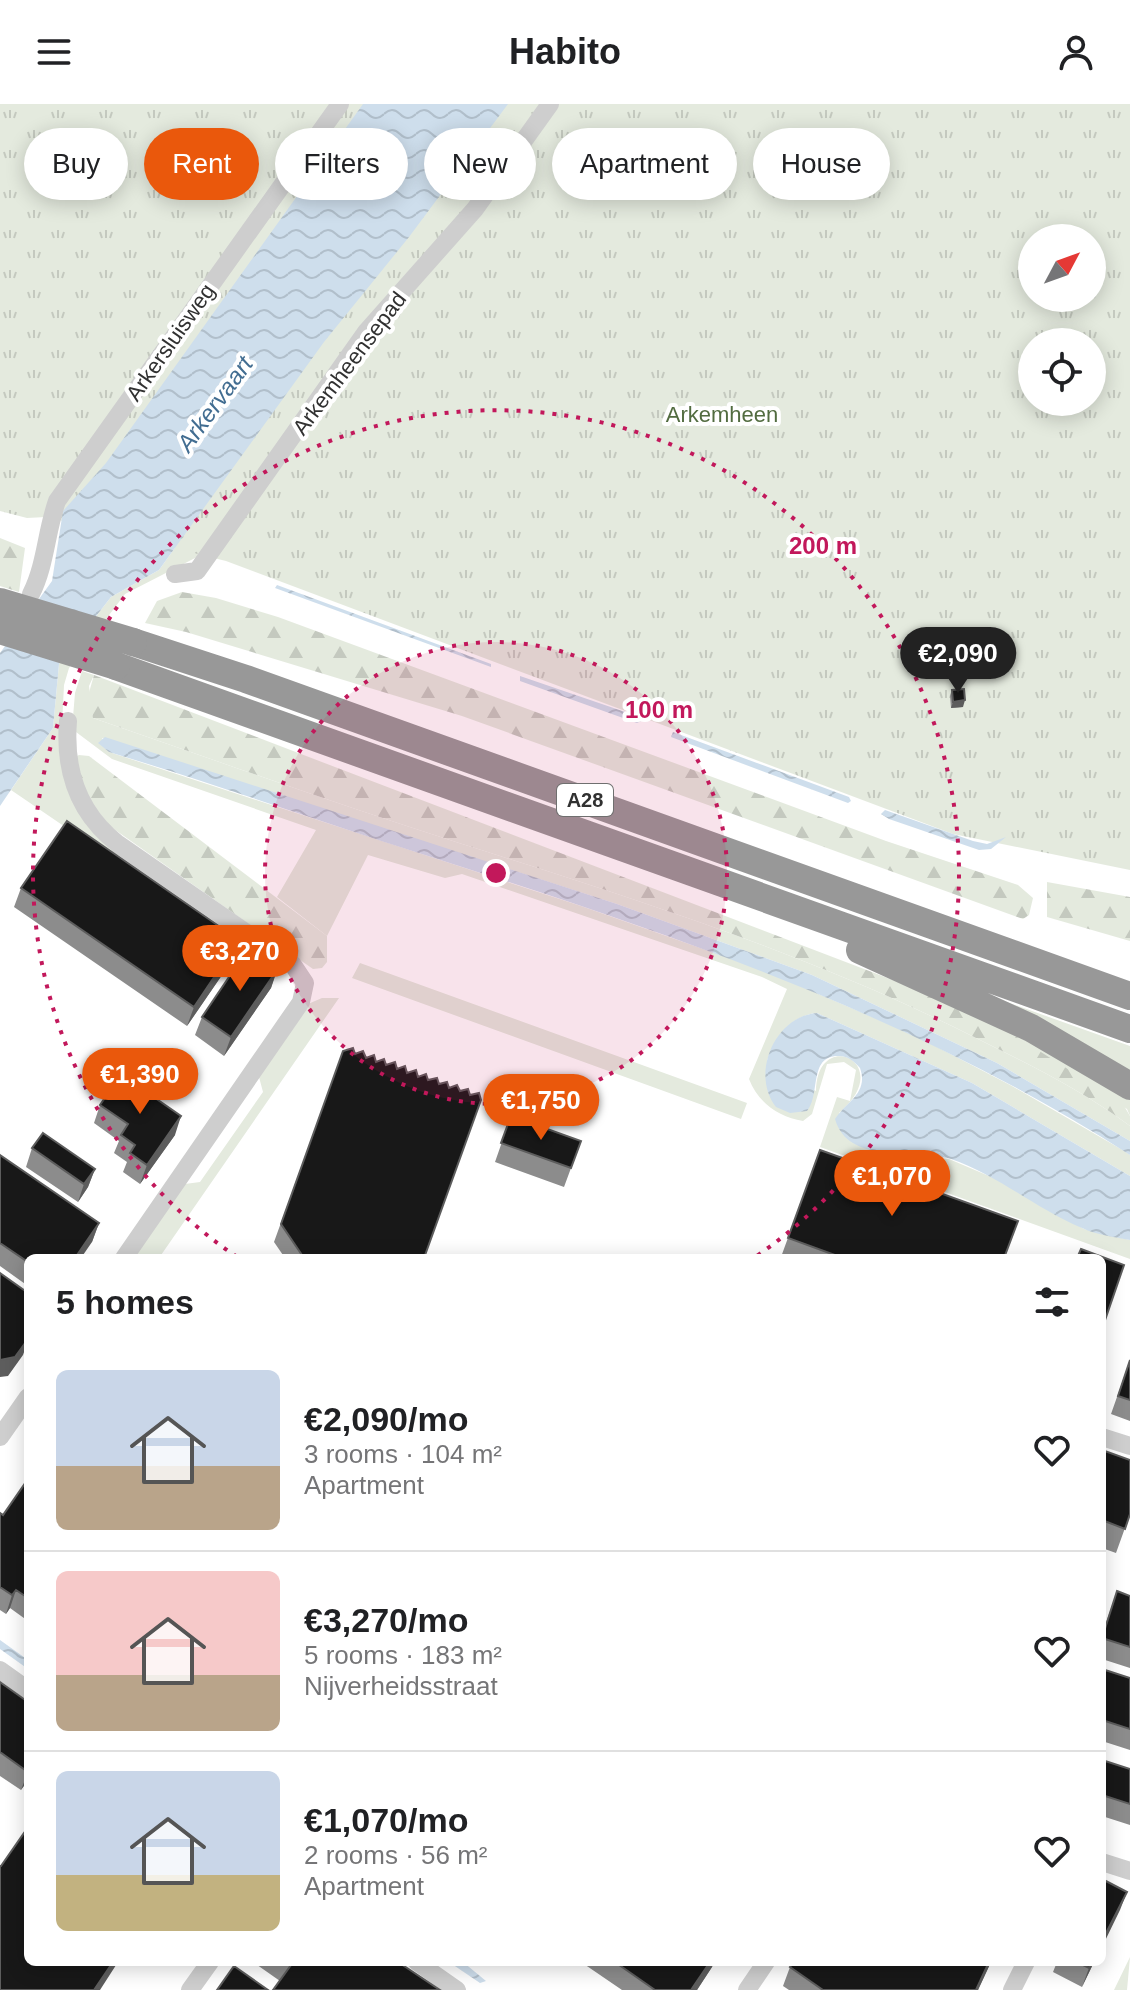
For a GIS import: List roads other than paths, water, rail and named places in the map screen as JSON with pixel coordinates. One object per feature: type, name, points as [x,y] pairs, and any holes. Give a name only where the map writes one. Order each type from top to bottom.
[{"type":"highway","name":"A28","points":[[0,602],[246,679],[1130,996]]},
{"type":"highway","name":"A28","points":[[0,630],[116,666],[1130,1029]]},
{"type":"highway","name":"A28","points":[[662,861],[982,1003],[1130,1086]]},
{"type":"highway","name":"A28","points":[[924,922],[1130,976]]},
{"type":"street","name":"Arkersluisweg","points":[[31,594],[44,564],[48,531],[57,501],[340,104]]},
{"type":"street","name":"Arkemheensepad","points":[[175,574],[197,571],[366,332],[475,209],[550,104]]},
{"type":"street","points":[[68,721],[68,764],[82,803],[98,826],[118,844],[293,965],[305,983],[301,1002],[127,1254]]},
{"type":"street","points":[[3,1425],[24,1401]]},
{"type":"street","points":[[1106,1438],[1130,1446]]},
{"type":"street","points":[[0,1670],[24,1687]]},
{"type":"street","points":[[1106,1863],[1130,1871]]},
{"type":"street","points":[[190,1990],[207,1966]]},
{"type":"street","points":[[423,1966],[457,1990]]},
{"type":"street","points":[[747,1990],[763,1966]]},
{"type":"street","points":[[1012,1990],[1024,1966]]},
{"type":"water","name":"Arkervaart","points":[[363,104],[508,104],[490,128],[424,128],[424,200],[437,200],[324,342],[159,570],[111,597],[59,664],[53,728],[0,806],[0,653],[52,581],[63,511],[106,463],[294,200],[408,200],[408,128],[346,128]]},
{"type":"water","points":[[277,585],[491,664],[491,667],[275,588]]},
{"type":"water","points":[[520,676],[634,715],[641,721],[637,723],[520,681]]},
{"type":"water","points":[[673,732],[849,797],[851,801],[848,803],[671,737]]},
{"type":"water","points":[[105,737],[617,904],[812,975],[997,1063],[1130,1141],[1130,1155],[1047,1105],[963,1060],[788,982],[608,915],[109,752],[98,743]]},
{"type":"water","points":[[885,810],[973,841],[987,844],[1006,837],[991,849],[979,850],[889,819],[881,814]]},
{"type":"water","points":[[817,1013],[972,1083],[1130,1176],[1130,1240],[1082,1228],[985,1174],[951,1159],[885,1152],[854,1144],[842,1134],[835,1119],[859,1091],[861,1084],[860,1068],[845,1057],[829,1057],[823,1062],[807,1111],[790,1113],[776,1107],[766,1079],[766,1064],[771,1049],[789,1024]]},
{"type":"water","points":[[0,1640],[24,1657],[24,1666],[0,1649]]},
{"type":"water","points":[[455,1966],[468,1966],[486,1981],[480,1983]]},
{"type":"park label","name":"Arkemheen","points":[[722,414]]}]
